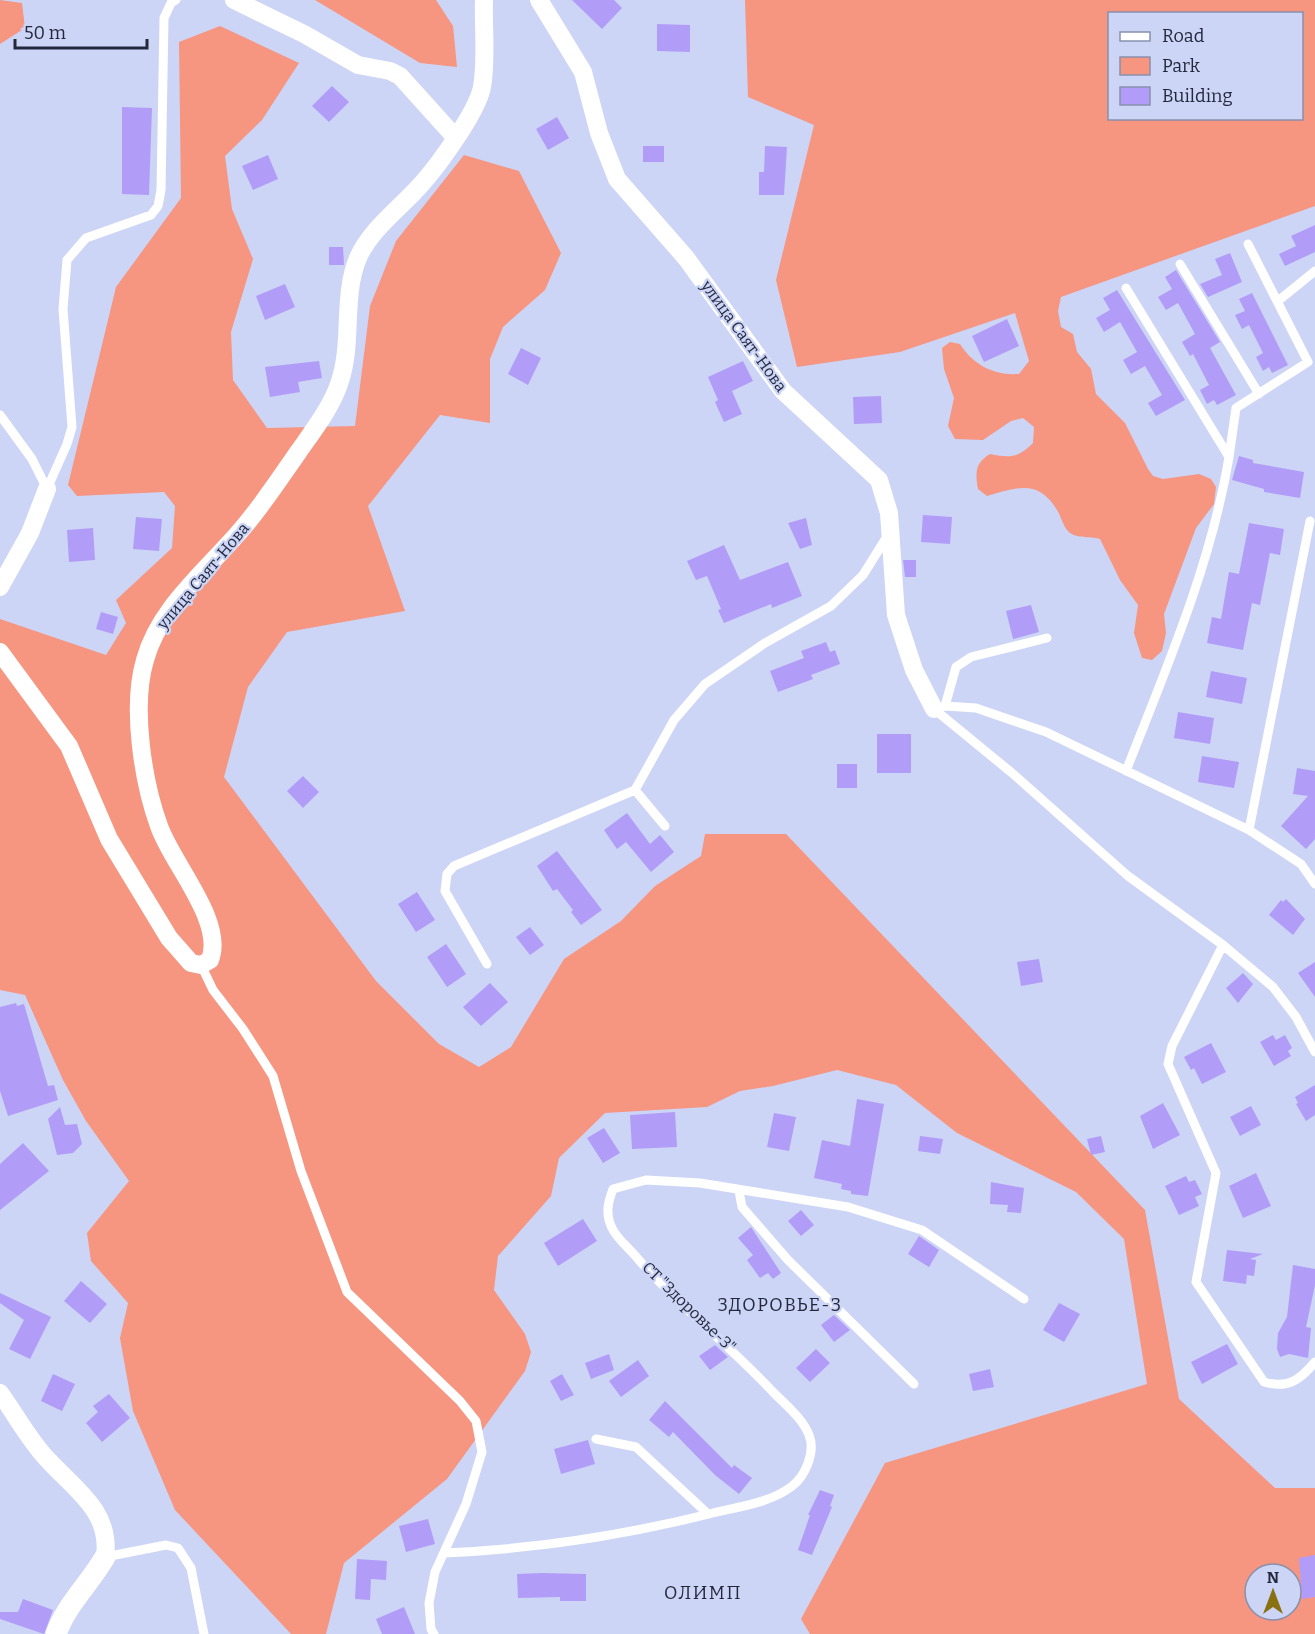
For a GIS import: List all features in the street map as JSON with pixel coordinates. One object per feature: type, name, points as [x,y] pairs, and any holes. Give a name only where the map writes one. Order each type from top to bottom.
[{"type":"street","points":[[234,0],[304,34],[358,65],[390,71],[400,76],[455,137]]},
{"type":"street","name":"улица Саят-Нова","points":[[201,965],[210,960],[214,949],[211,929],[160,830],[145,784],[140,705],[141,673],[148,648],[159,625],[182,595],[243,528],[301,449],[340,382],[346,348],[351,281],[358,256],[372,235],[419,187],[477,104],[482,86],[484,0]]},
{"type":"street","name":"улица Саят-Нова","points":[[539,0],[583,72],[599,134],[617,179],[686,258],[783,391],[879,480],[889,513],[896,615],[914,670],[939,707]]},
{"type":"street","points":[[0,587],[30,533],[47,489]]},
{"type":"street","points":[[0,652],[69,746],[110,839],[169,938],[191,963],[201,965]]},
{"type":"street","points":[[0,1393],[48,1460],[80,1490],[96,1511],[105,1532],[105,1557],[93,1578],[71,1604],[56,1634]]},
{"type":"lane","points":[[47,489],[68,444],[72,427],[63,309],[67,260],[86,238],[152,215],[158,206],[161,190],[164,18],[171,3],[176,0]]},
{"type":"lane","points":[[1126,771],[1174,648],[1221,502],[1229,458],[1233,413],[1236,408],[1308,362],[1248,243]]},
{"type":"lane","points":[[1180,264],[1259,394]]},
{"type":"lane","points":[[1278,301],[1315,271]]},
{"type":"lane","points":[[1126,288],[1229,458]]},
{"type":"lane","points":[[0,415],[32,459],[47,489]]},
{"type":"lane","points":[[1249,830],[1310,521]]},
{"type":"lane","points":[[487,964],[445,891],[447,874],[454,866],[635,790],[674,720],[705,684],[765,643],[831,606],[863,574],[891,531]]},
{"type":"lane","points":[[939,707],[956,667],[971,657],[1047,638]]},
{"type":"lane","points":[[939,707],[976,708],[1046,732],[1249,830],[1301,864],[1315,884]]},
{"type":"lane","points":[[939,707],[1128,876],[1223,945],[1273,987],[1296,1017],[1315,1052]]},
{"type":"lane","points":[[635,790],[664,826]]},
{"type":"lane","points":[[1223,945],[1172,1046],[1168,1064],[1216,1173],[1196,1282],[1264,1382],[1285,1385],[1300,1380],[1315,1362]]},
{"type":"lane","points":[[201,965],[213,990],[243,1029],[273,1076],[301,1171],[347,1292],[460,1401],[476,1421],[481,1437],[482,1452],[466,1504],[435,1572],[429,1603],[434,1634]]},
{"type":"lane","name":"СТ \"Здоровье-3\"","points":[[444,1553],[517,1550],[669,1525],[747,1505],[789,1488],[808,1465],[811,1449],[810,1435],[800,1420],[736,1352],[664,1288],[612,1229],[608,1203],[613,1189],[646,1180],[699,1183],[848,1207],[922,1230],[1024,1299]]},
{"type":"lane","points":[[739,1191],[742,1207],[788,1260],[914,1384]]},
{"type":"lane","points":[[596,1439],[636,1448],[708,1514]]},
{"type":"lane","points":[[105,1557],[166,1545],[178,1548],[190,1568],[204,1634]]},
{"type":"green space","points":[[0,0],[22,3],[25,28],[0,44]]},
{"type":"green space","points":[[315,0],[436,0],[453,26],[457,67],[420,63]]},
{"type":"green space","points":[[745,0],[1315,0],[1315,206],[1061,297],[1058,311],[1061,327],[1073,334],[1077,352],[1091,369],[1096,394],[1125,423],[1153,476],[1163,479],[1199,474],[1211,479],[1216,487],[1214,504],[1196,528],[1164,614],[1166,633],[1162,651],[1152,660],[1142,658],[1134,633],[1138,605],[1120,580],[1100,539],[1071,534],[1050,500],[1034,489],[1017,488],[987,496],[978,489],[976,478],[981,461],[990,454],[1013,456],[1023,452],[1033,443],[1034,427],[1023,418],[1011,421],[983,440],[955,439],[948,426],[954,398],[944,369],[942,348],[950,342],[960,344],[971,358],[985,368],[1001,373],[1019,374],[1029,361],[1015,313],[900,352],[797,367],[776,280],[814,125],[748,97]]},
{"type":"green space","points":[[220,26],[299,63],[262,120],[225,156],[232,209],[253,259],[231,332],[233,380],[267,428],[355,426],[370,306],[396,241],[464,155],[519,171],[561,253],[545,290],[503,327],[490,359],[490,423],[440,415],[368,506],[405,611],[287,632],[248,687],[224,777],[376,981],[439,1044],[479,1067],[511,1047],[564,959],[621,921],[655,886],[701,856],[705,834],[786,834],[1145,1210],[1179,1399],[1275,1488],[1315,1488],[1315,1634],[810,1634],[801,1619],[885,1463],[1147,1384],[1124,1239],[1076,1192],[957,1133],[896,1085],[837,1070],[773,1086],[740,1091],[707,1107],[605,1113],[559,1158],[551,1196],[498,1256],[494,1290],[525,1334],[531,1352],[525,1371],[447,1479],[344,1563],[326,1634],[291,1634],[175,1510],[133,1411],[120,1338],[128,1303],[91,1261],[87,1233],[129,1181],[86,1121],[63,1080],[25,995],[0,990],[0,619],[106,655],[126,623],[116,600],[172,548],[175,506],[164,492],[77,496],[68,485],[116,287],[181,198],[179,42]]},
{"type":"building","points":[[572,0],[614,0],[622,8],[602,29]]},
{"type":"building","points":[[657,24],[690,25],[690,52],[657,51]]},
{"type":"building","points":[[332,86],[349,102],[329,122],[312,106]]},
{"type":"building","points":[[122,107],[152,108],[149,195],[122,194]]},
{"type":"building","points":[[557,117],[569,138],[548,150],[536,129]]},
{"type":"building","points":[[643,146],[664,146],[664,162],[643,162]]},
{"type":"building","points":[[765,146],[787,147],[784,195],[759,195],[759,172],[764,172]]},
{"type":"building","points":[[268,155],[278,179],[253,190],[242,166]]},
{"type":"building","points":[[1315,225],[1315,252],[1285,266],[1279,254],[1296,246],[1291,236]]},
{"type":"building","points":[[329,247],[343,247],[344,265],[329,265]]},
{"type":"building","points":[[1230,253],[1242,282],[1208,297],[1200,284],[1222,275],[1215,259]]},
{"type":"building","points":[[1176,270],[1220,342],[1210,348],[1236,395],[1217,405],[1214,400],[1207,404],[1200,390],[1209,385],[1193,354],[1190,356],[1182,342],[1195,334],[1178,303],[1166,310],[1158,297],[1172,289],[1165,277]]},
{"type":"building","points":[[285,284],[295,307],[265,320],[256,296]]},
{"type":"building","points":[[1117,290],[1185,400],[1156,416],[1148,403],[1162,395],[1145,366],[1131,374],[1123,360],[1137,352],[1120,322],[1104,332],[1096,318],[1110,310],[1103,298]]},
{"type":"building","points":[[1252,293],[1288,365],[1272,373],[1269,367],[1263,371],[1256,357],[1263,353],[1249,325],[1242,329],[1235,315],[1245,311],[1239,299]]},
{"type":"building","points":[[1007,319],[1019,346],[984,362],[972,336]]},
{"type":"building","points":[[521,348],[541,358],[528,385],[508,374]]},
{"type":"building","points":[[319,361],[322,378],[298,382],[300,392],[270,397],[265,367]]},
{"type":"building","points":[[743,361],[753,381],[732,391],[742,414],[724,422],[708,377]]},
{"type":"building","points":[[881,396],[882,423],[854,424],[853,397]]},
{"type":"building","points":[[1239,456],[1253,460],[1253,463],[1304,472],[1300,498],[1264,492],[1264,489],[1232,480]]},
{"type":"building","points":[[923,515],[952,517],[950,544],[921,542]]},
{"type":"building","points":[[136,517],[162,519],[159,551],[133,549]]},
{"type":"building","points":[[806,518],[812,545],[800,549],[788,523]]},
{"type":"building","points":[[1249,523],[1284,529],[1280,555],[1270,553],[1260,605],[1252,603],[1243,650],[1207,643],[1212,617],[1221,619],[1229,572],[1239,574]]},
{"type":"building","points":[[93,528],[95,560],[69,562],[67,530]]},
{"type":"building","points":[[724,545],[740,580],[788,562],[802,596],[772,608],[771,604],[724,623],[718,610],[721,609],[707,576],[696,580],[687,561]]},
{"type":"building","points":[[903,560],[916,560],[916,577],[905,577]]},
{"type":"building","points":[[1031,605],[1039,632],[1013,639],[1006,611]]},
{"type":"building","points":[[101,612],[118,617],[113,634],[96,629]]},
{"type":"building","points":[[826,642],[830,652],[835,650],[840,664],[811,675],[813,679],[778,692],[770,671],[804,658],[801,651]]},
{"type":"building","points":[[1211,671],[1247,678],[1242,704],[1206,697]]},
{"type":"building","points":[[1178,712],[1214,718],[1210,744],[1174,738]]},
{"type":"building","points":[[877,734],[911,734],[911,773],[877,773]]},
{"type":"building","points":[[1202,756],[1239,762],[1234,788],[1198,782]]},
{"type":"building","points":[[837,764],[857,764],[857,788],[837,788]]},
{"type":"building","points":[[1297,768],[1315,771],[1315,839],[1306,849],[1281,826],[1308,796],[1293,794]]},
{"type":"building","points":[[303,776],[319,792],[303,808],[287,791]]},
{"type":"building","points":[[627,813],[650,844],[660,835],[674,852],[651,872],[626,842],[617,849],[604,830]]},
{"type":"building","points":[[557,851],[602,910],[581,925],[571,912],[573,910],[557,889],[553,891],[537,866]]},
{"type":"building","points":[[417,892],[435,920],[416,932],[398,904]]},
{"type":"building","points":[[1286,899],[1305,919],[1293,935],[1269,915],[1281,900],[1283,902]]},
{"type":"building","points":[[530,927],[544,945],[530,955],[516,937]]},
{"type":"building","points":[[446,944],[466,974],[447,987],[427,957]]},
{"type":"building","points":[[1039,959],[1043,982],[1021,986],[1017,962]]},
{"type":"building","points":[[1315,962],[1315,997],[1298,973]]},
{"type":"building","points":[[1243,973],[1253,984],[1238,1003],[1226,988]]},
{"type":"building","points":[[490,983],[508,1002],[481,1026],[463,1007]]},
{"type":"building","points":[[16,1003],[17,1006],[24,1004],[48,1086],[54,1085],[58,1100],[8,1116],[0,1091],[0,1007]]},
{"type":"building","points":[[1273,1035],[1276,1040],[1285,1035],[1292,1048],[1288,1051],[1291,1056],[1274,1066],[1260,1042]]},
{"type":"building","points":[[1211,1043],[1226,1072],[1202,1084],[1194,1068],[1191,1070],[1184,1057]]},
{"type":"building","points":[[1315,1085],[1315,1115],[1306,1121],[1296,1104],[1298,1103],[1295,1097]]},
{"type":"building","points":[[857,1099],[884,1104],[868,1196],[851,1194],[851,1191],[841,1189],[842,1184],[814,1178],[822,1140],[850,1146]]},
{"type":"building","points":[[1163,1103],[1180,1135],[1153,1149],[1140,1116]]},
{"type":"building","points":[[1251,1106],[1261,1125],[1240,1136],[1230,1117]]},
{"type":"building","points":[[60,1107],[65,1125],[77,1124],[82,1144],[73,1153],[57,1155],[48,1119]]},
{"type":"building","points":[[675,1112],[677,1147],[632,1149],[630,1115]]},
{"type":"building","points":[[774,1113],[796,1117],[789,1151],[767,1147]]},
{"type":"building","points":[[604,1128],[620,1153],[603,1163],[587,1138]]},
{"type":"building","points":[[920,1136],[943,1139],[940,1154],[918,1151]]},
{"type":"building","points":[[1101,1136],[1105,1152],[1091,1155],[1087,1139]]},
{"type":"building","points":[[23,1143],[49,1171],[0,1210],[0,1164]]},
{"type":"building","points":[[1256,1173],[1271,1206],[1243,1218],[1229,1186]]},
{"type":"building","points":[[1186,1176],[1189,1182],[1195,1180],[1202,1194],[1195,1197],[1199,1206],[1179,1215],[1165,1186]]},
{"type":"building","points":[[991,1182],[1024,1188],[1021,1213],[1007,1212],[1008,1205],[990,1204]]},
{"type":"building","points":[[801,1210],[814,1225],[801,1236],[788,1221]]},
{"type":"building","points":[[583,1219],[597,1241],[558,1266],[544,1243]]},
{"type":"building","points":[[751,1227],[781,1273],[773,1279],[768,1273],[760,1278],[747,1260],[753,1255],[738,1238]]},
{"type":"building","points":[[919,1236],[939,1250],[929,1267],[908,1254]]},
{"type":"building","points":[[1227,1250],[1263,1254],[1250,1259],[1256,1260],[1254,1276],[1247,1275],[1246,1284],[1223,1281]]},
{"type":"building","points":[[1293,1265],[1315,1269],[1315,1285],[1306,1327],[1311,1328],[1308,1358],[1289,1354],[1280,1357],[1277,1349],[1278,1333],[1287,1317]]},
{"type":"building","points":[[81,1281],[107,1304],[90,1323],[64,1301]]},
{"type":"building","points":[[0,1293],[51,1317],[30,1359],[9,1349],[24,1320],[0,1303]]},
{"type":"building","points":[[1059,1303],[1080,1314],[1064,1342],[1043,1330]]},
{"type":"building","points":[[834,1315],[850,1330],[834,1342],[821,1325]]},
{"type":"building","points":[[1227,1344],[1238,1364],[1202,1384],[1191,1362]]},
{"type":"building","points":[[715,1345],[728,1357],[710,1370],[699,1356]]},
{"type":"building","points":[[816,1349],[830,1363],[810,1382],[796,1368]]},
{"type":"building","points":[[609,1354],[614,1370],[591,1379],[585,1363]]},
{"type":"building","points":[[638,1360],[649,1376],[621,1397],[609,1381]]},
{"type":"building","points":[[990,1369],[994,1387],[973,1391],[969,1374]]},
{"type":"building","points":[[53,1374],[75,1384],[62,1411],[41,1401]]},
{"type":"building","points":[[562,1374],[574,1395],[561,1401],[550,1381]]},
{"type":"building","points":[[109,1394],[130,1418],[102,1442],[86,1423],[98,1412],[93,1406]]},
{"type":"building","points":[[665,1401],[732,1468],[734,1465],[752,1478],[739,1494],[715,1475],[673,1432],[669,1437],[649,1420]]},
{"type":"building","points":[[588,1440],[595,1464],[561,1474],[554,1449]]},
{"type":"building","points":[[820,1490],[834,1495],[830,1506],[832,1507],[812,1555],[798,1550],[810,1515],[808,1515]]},
{"type":"building","points":[[428,1519],[435,1544],[406,1552],[399,1526]]},
{"type":"building","points":[[1315,1555],[1315,1597],[1303,1599],[1303,1562],[1299,1562],[1299,1558]]},
{"type":"building","points":[[357,1559],[387,1561],[386,1580],[371,1579],[370,1600],[355,1599]]},
{"type":"building","points":[[517,1574],[586,1574],[586,1601],[560,1601],[560,1597],[518,1598]]},
{"type":"building","points":[[23,1599],[53,1610],[44,1634],[0,1619],[0,1612],[18,1612]]},
{"type":"building","points":[[404,1607],[415,1634],[382,1634],[376,1619]]},
{"type":"district","name":"ЗДОРОВЬЕ-3","points":[[780,1305]]},
{"type":"district","name":"ОЛИМП","points":[[703,1593]]}]
